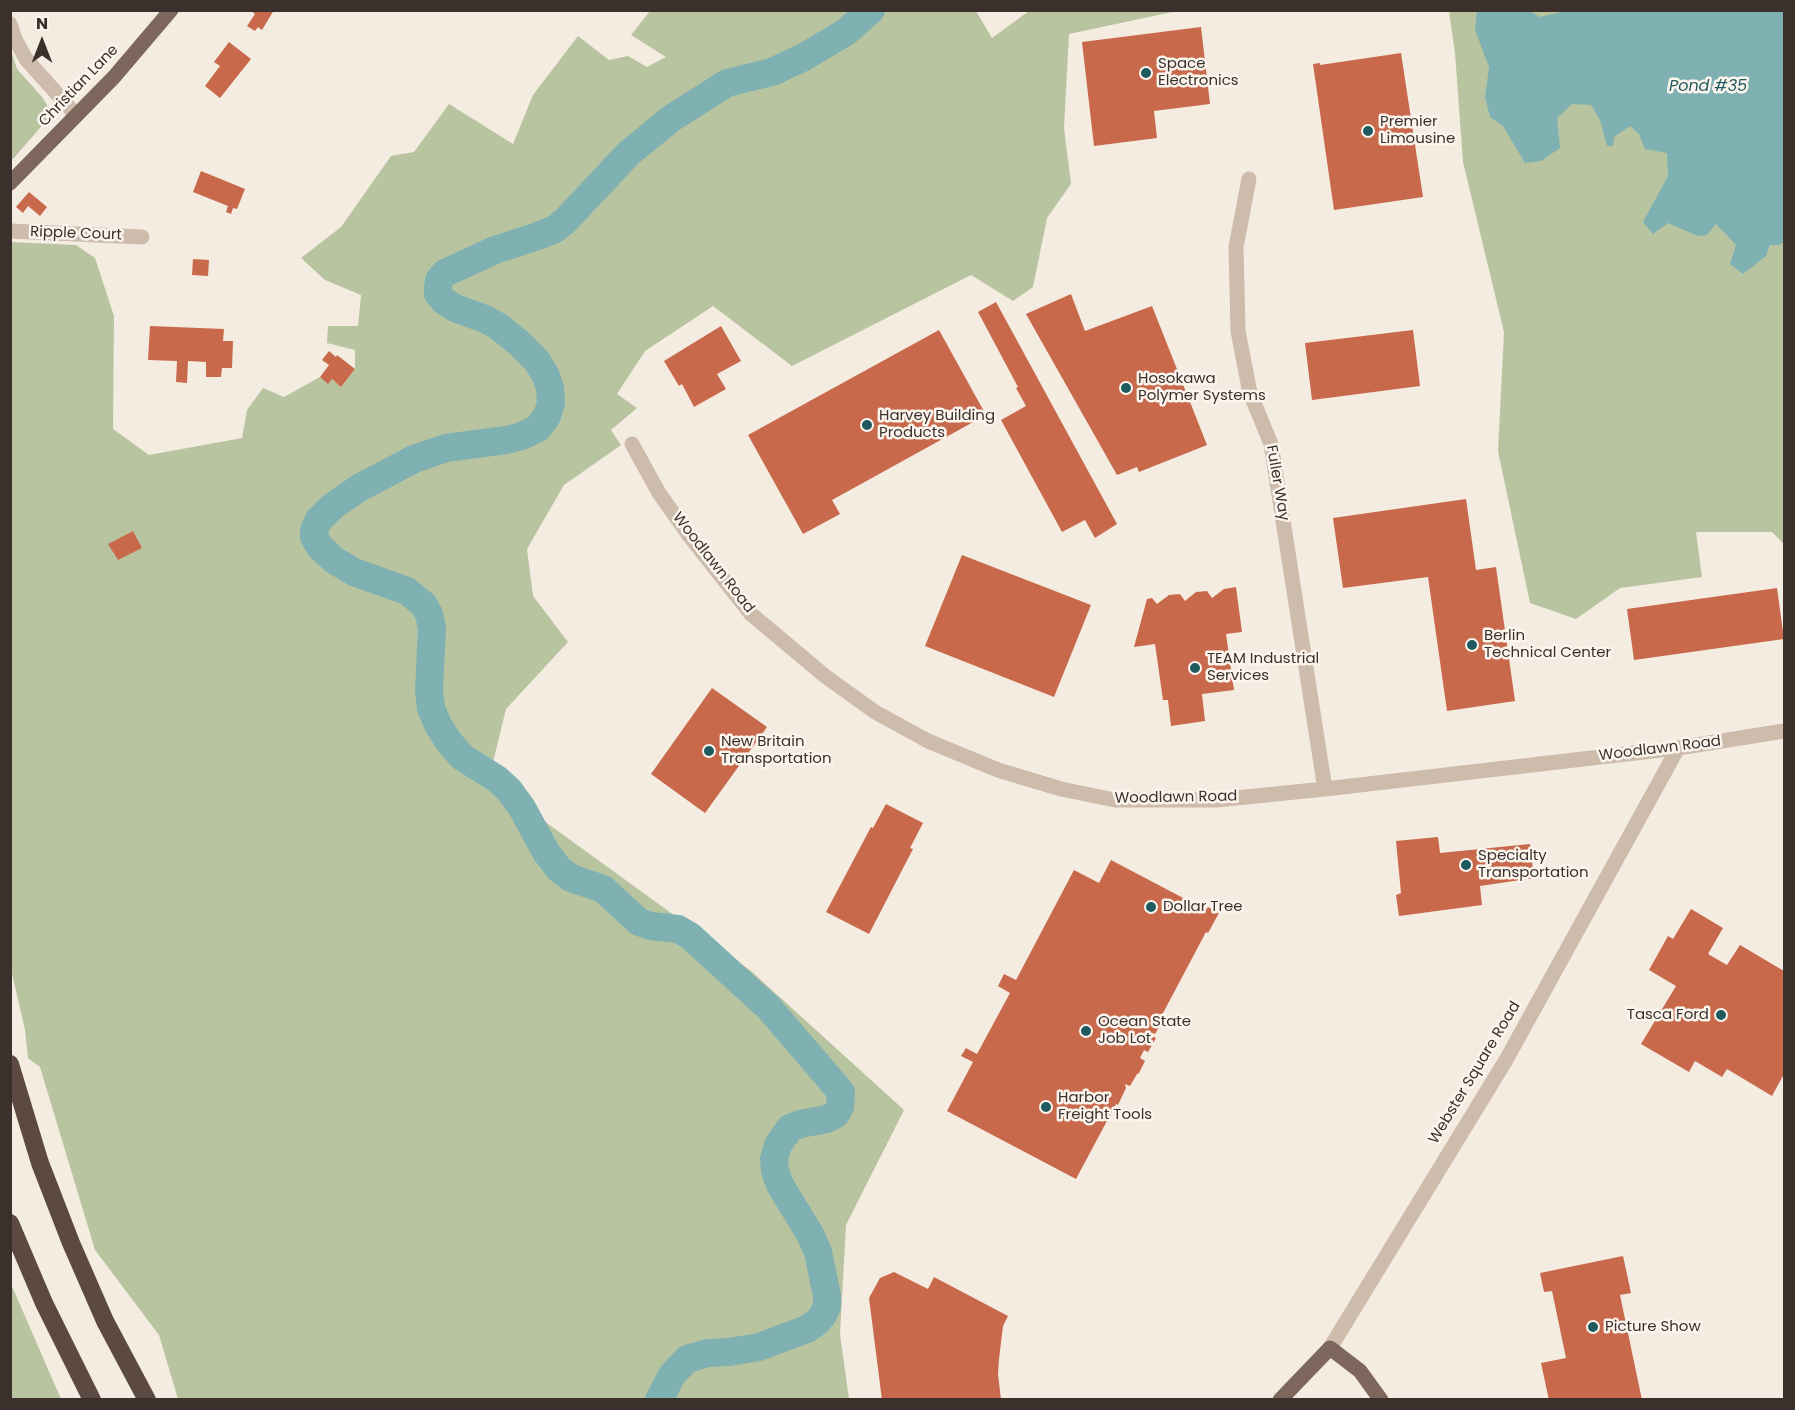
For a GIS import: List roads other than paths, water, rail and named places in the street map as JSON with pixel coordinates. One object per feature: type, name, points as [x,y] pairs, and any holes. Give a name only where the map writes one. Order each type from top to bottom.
[{"type":"highway","points":[[10,1064],[40,1163],[71,1243],[105,1321],[147,1400]]},
{"type":"highway","points":[[10,1223],[48,1314],[92,1400]]},
{"type":"main road","name":"Christian Lane","points":[[10,183],[127,63],[171,10]]},
{"type":"main road","name":"Webster Square Road","points":[[1280,1400],[1330,1348]]},
{"type":"main road","points":[[1330,1348],[1360,1371],[1381,1400]]},
{"type":"street","points":[[10,24],[26,59],[76,115]]},
{"type":"street","name":"Fuller Way","points":[[1249,179],[1236,247],[1238,331],[1250,393],[1271,444],[1325,789]]},
{"type":"street","name":"Ripple Court","points":[[10,231],[142,237]]},
{"type":"street","name":"Woodlawn Road","points":[[632,444],[659,493],[751,614],[825,676],[875,712],[928,741],[998,770],[1061,789],[1115,800],[1216,800],[1678,748],[1785,731]]},
{"type":"street","name":"Webster Square Road","points":[[1330,1348],[1506,1059],[1678,748]]},
{"type":"water","name":"Pond #35","points":[[1477,11],[1530,11],[1540,17],[1566,11],[1784,11],[1784,242],[1779,245],[1770,245],[1766,256],[1743,274],[1730,264],[1736,245],[1716,224],[1707,235],[1698,236],[1668,223],[1653,234],[1643,222],[1668,176],[1667,153],[1645,149],[1639,134],[1630,126],[1614,137],[1613,146],[1607,146],[1600,120],[1591,105],[1572,104],[1557,118],[1560,148],[1541,161],[1525,163],[1503,126],[1490,117],[1485,97],[1489,67],[1475,30]]},
{"type":"waterway","points":[[659,1400],[672,1375],[687,1359],[708,1353],[759,1347],[807,1329],[823,1315],[827,1306],[827,1296],[818,1252],[810,1234],[780,1185],[774,1159],[778,1145],[790,1128],[827,1119],[836,1114],[840,1107],[841,1092],[769,1008],[690,936],[678,929],[651,926],[639,922],[603,889],[571,878],[559,869],[546,852],[522,808],[509,790],[497,779],[462,757],[438,725],[431,708],[429,691],[432,628],[429,614],[423,604],[407,591],[354,572],[334,560],[320,547],[314,537],[314,531],[318,521],[333,506],[359,488],[414,459],[446,448],[522,436],[538,428],[547,416],[551,403],[550,388],[537,361],[498,326],[444,301],[438,294],[438,287],[439,280],[445,273],[495,250],[555,229],[629,153],[672,118],[727,83],[772,72],[804,57],[846,32],[871,10]]},
{"type":"place","name":"Space Electronics","points":[[1146,73]]},
{"type":"place","name":"Premier Limousine","points":[[1368,131]]},
{"type":"place","name":"Hosokawa Polymer Systems","points":[[1126,388]]},
{"type":"place","name":"Harvey Building Products","points":[[867,425]]},
{"type":"place","name":"Berlin Technical Center","points":[[1472,645]]},
{"type":"place","name":"TEAM Industrial Services","points":[[1195,668]]},
{"type":"place","name":"New Britain Transportation","points":[[709,751]]},
{"type":"place","name":"Specialty Transportation","points":[[1466,865]]},
{"type":"place","name":"Dollar Tree","points":[[1151,907]]},
{"type":"place","name":"Tasca Ford","points":[[1721,1015]]},
{"type":"place","name":"Ocean State Job Lot","points":[[1086,1031]]},
{"type":"place","name":"Harbor Freight Tools","points":[[1046,1107]]},
{"type":"place","name":"Picture Show","points":[[1593,1327]]}]
